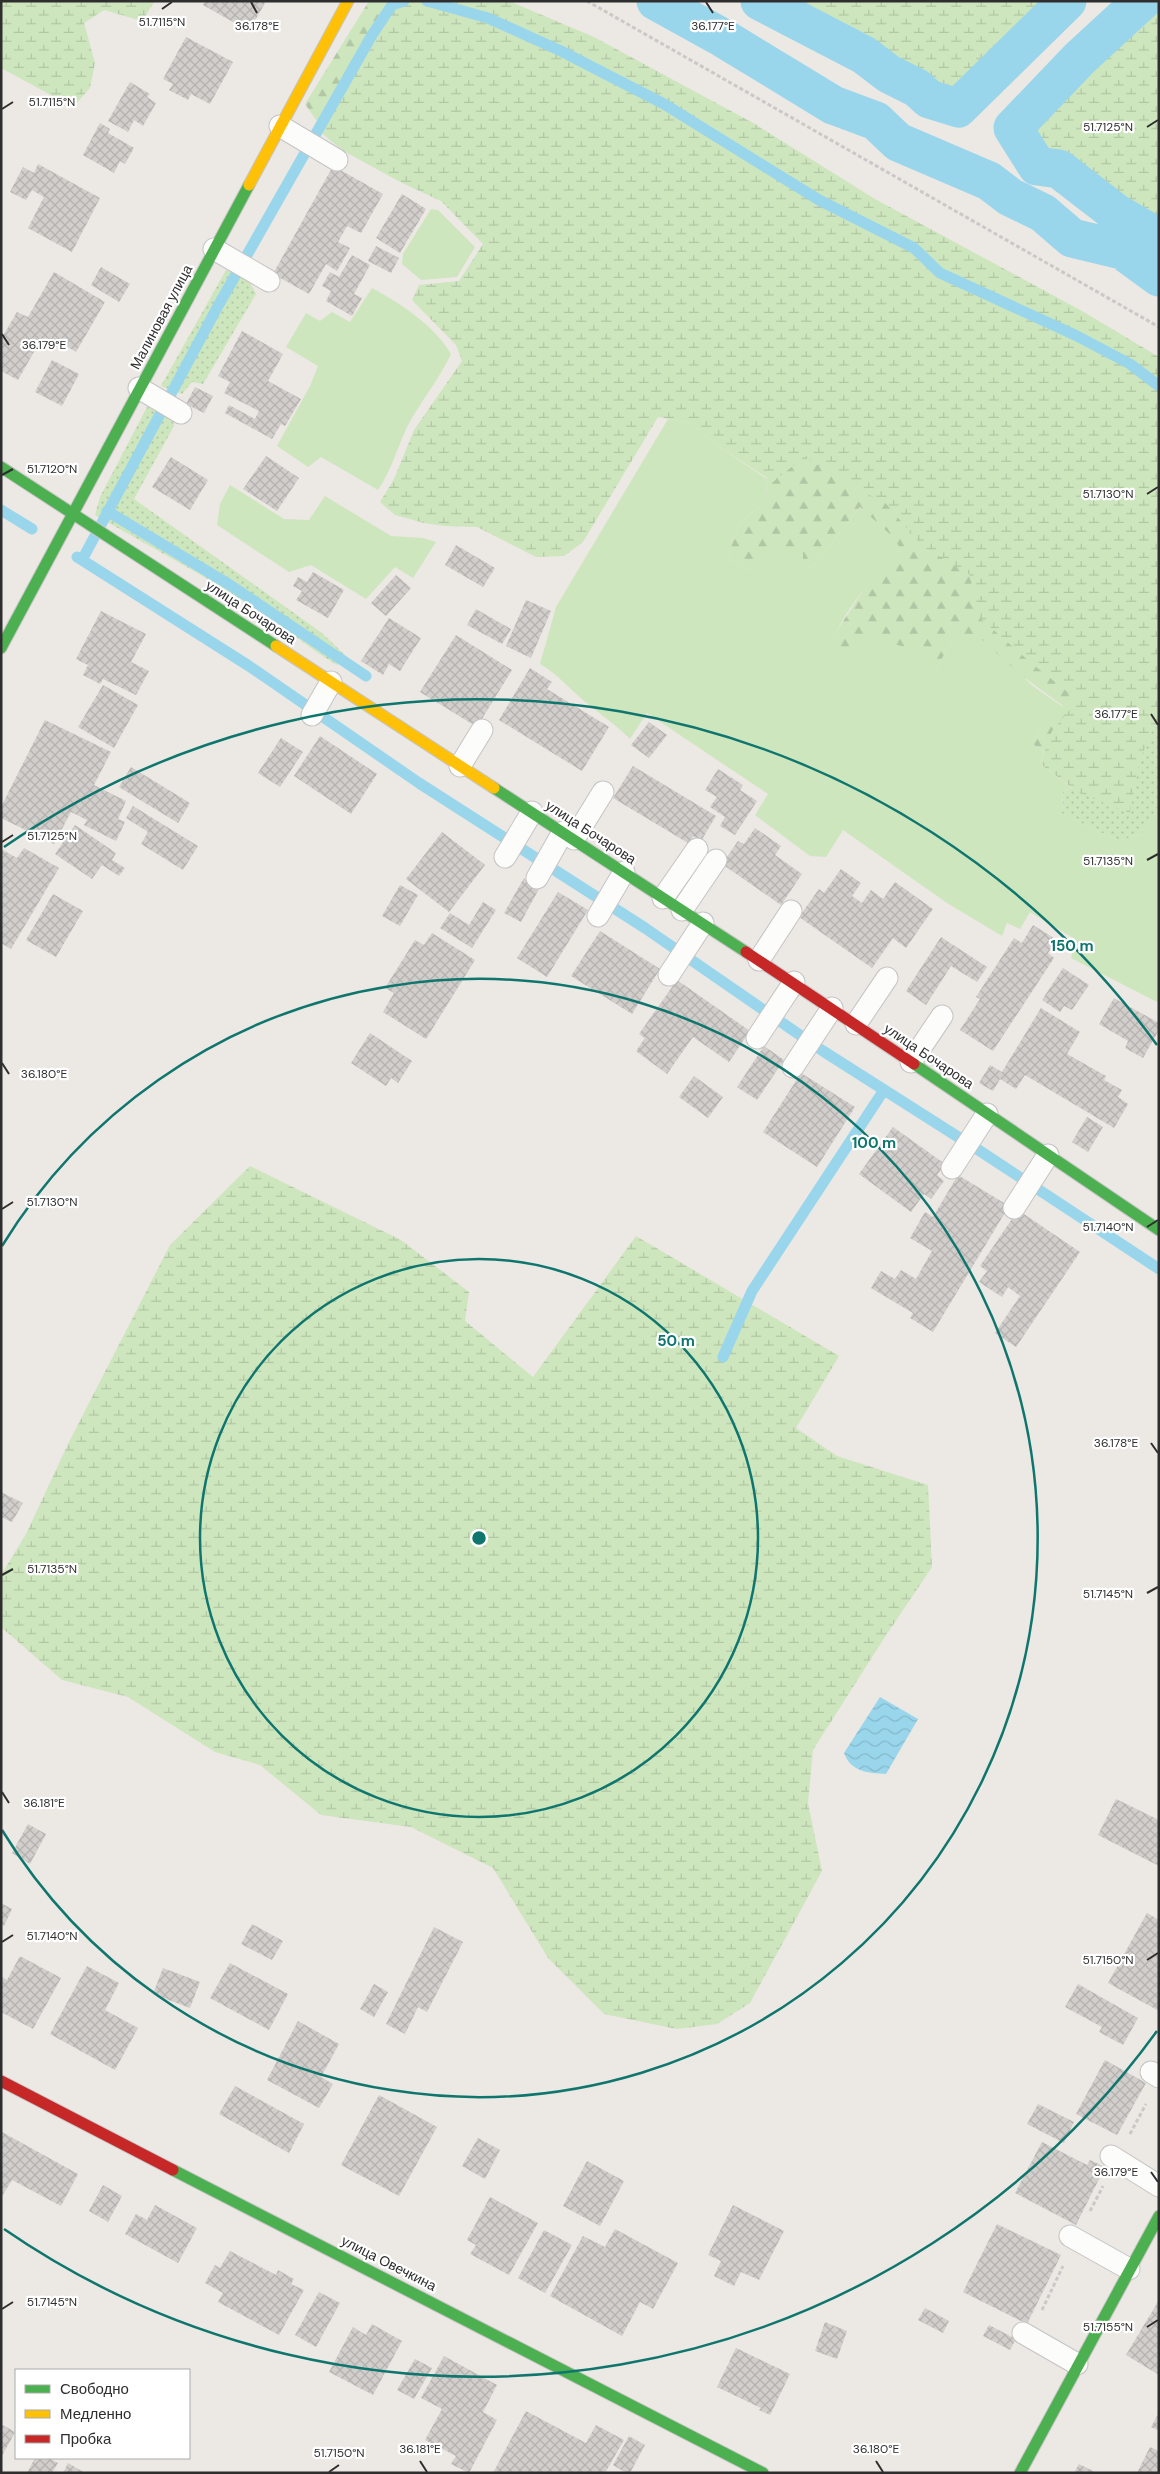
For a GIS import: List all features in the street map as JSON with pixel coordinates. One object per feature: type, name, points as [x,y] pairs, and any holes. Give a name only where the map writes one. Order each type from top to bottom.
[{"type":"street","name":"Малиновая улица","points":[[1,648],[348,1]]},
{"type":"street","name":"улица Бочарова","points":[[1,467],[794,982],[1159,1230]]},
{"type":"street","name":"улица Овечкина","points":[[1,2080],[763,2473]]},
{"type":"street","points":[[1020,2473],[1077,2364],[1159,2216]]},
{"type":"lane","points":[[280,126],[337,160]]},
{"type":"lane","points":[[214,249],[269,282]]},
{"type":"lane","points":[[139,388],[182,413]]},
{"type":"lane","points":[[312,715],[331,682]]},
{"type":"lane","points":[[460,766],[482,730]]},
{"type":"lane","points":[[537,878],[604,792]]},
{"type":"lane","points":[[505,857],[532,812]]},
{"type":"lane","points":[[663,898],[697,849]]},
{"type":"lane","points":[[682,910],[716,860]]},
{"type":"lane","points":[[598,916],[624,872]]},
{"type":"lane","points":[[759,960],[792,911]]},
{"type":"lane","points":[[669,975],[702,923]]},
{"type":"lane","points":[[856,1024],[887,978]]},
{"type":"lane","points":[[757,1038],[794,982]]},
{"type":"lane","points":[[793,1066],[832,1008]]},
{"type":"lane","points":[[911,1062],[942,1016]]},
{"type":"lane","points":[[952,1168],[987,1114]]},
{"type":"lane","points":[[1014,1208],[1048,1155]]},
{"type":"lane","points":[[1113,2158],[1159,2186]]},
{"type":"lane","points":[[1073,2238],[1129,2269]]},
{"type":"lane","points":[[1026,2335],[1077,2364]]},
{"type":"path","points":[[587,1],[1159,327]]},
{"type":"path","points":[[1026,2335],[1113,2158],[1153,2082]]},
{"type":"green space","points":[[1,1],[155,1],[142,21],[104,10],[84,23],[95,63],[90,88],[73,107],[1,68]]},
{"type":"green space","points":[[369,1],[509,1],[339,129],[316,120],[305,104]]},
{"type":"green space","points":[[400,1],[509,1],[594,37],[755,124],[875,199],[1082,311],[1159,357],[1159,726],[1154,725],[1139,763],[1130,813],[1079,793],[1040,764],[1052,731],[1078,700],[1031,663],[981,619],[969,574],[923,547],[882,499],[865,494],[804,457],[773,482],[715,444],[691,423],[658,417],[583,542],[564,556],[536,557],[477,527],[424,523],[395,515],[380,502],[394,479],[414,430],[462,361],[456,345],[412,300],[419,285],[459,281],[483,244],[441,201],[400,182],[342,150],[318,130],[368,40],[391,8]]},
{"type":"green space","points":[[760,1],[1067,1],[958,108],[929,99],[917,88],[889,74],[864,55]]},
{"type":"green space","points":[[1142,1],[1159,1],[1159,238],[1116,213],[1059,169],[1037,166],[1013,128],[1080,58]]},
{"type":"green space","points":[[431,209],[438,210],[475,247],[457,277],[421,280],[402,264],[403,254]]},
{"type":"green space","points":[[226,270],[237,273],[245,278],[251,284],[256,294],[203,384],[192,382],[182,394],[161,386]]},
{"type":"green space","points":[[372,288],[416,316],[436,334],[451,354],[407,427],[390,468],[378,490],[321,457],[308,467],[277,446],[310,386],[318,366],[286,347],[306,313],[320,321],[332,312],[350,322]]},
{"type":"green space","points":[[147,407],[159,409],[173,419],[174,426],[134,499],[322,633],[347,657],[337,665],[236,596],[95,515],[100,497]]},
{"type":"green space","points":[[668,419],[691,423],[715,444],[767,479],[766,501],[740,523],[727,557],[750,571],[777,546],[803,552],[803,560],[811,569],[860,507],[894,538],[901,550],[880,571],[851,607],[830,647],[841,653],[864,636],[909,648],[936,669],[954,638],[979,637],[1033,686],[1063,707],[1041,728],[1031,743],[1044,752],[1040,764],[1072,788],[1063,791],[1062,814],[1119,841],[1141,834],[1159,808],[1159,1003],[1071,958],[1075,939],[1030,912],[1020,929],[1007,923],[1002,936],[947,903],[843,830],[826,857],[810,856],[755,815],[768,794],[647,713],[630,739],[540,664],[556,607]]},
{"type":"green space","points":[[779,427],[1101,650],[1058,761],[1031,743],[1041,728],[1063,706],[1010,667],[954,638],[936,669],[929,665],[841,653],[829,647],[838,629],[872,577],[901,550],[860,507],[811,569],[803,560],[750,571],[727,557],[740,523],[766,501],[768,460]]},
{"type":"green space","points":[[230,485],[284,519],[309,520],[325,496],[391,536],[423,538],[436,542],[413,578],[395,567],[366,599],[311,565],[289,572],[217,525],[220,504]]},
{"type":"green space","points":[[1159,638],[1159,808],[1141,834],[1119,841],[1062,814],[1063,791],[1072,788]]},
{"type":"green space","points":[[250,1166],[401,1240],[469,1292],[465,1321],[533,1377],[636,1236],[839,1356],[796,1428],[837,1456],[928,1485],[932,1567],[813,1750],[808,1803],[822,1871],[750,2003],[717,2024],[677,2029],[604,2014],[548,1958],[493,1868],[411,1827],[321,1815],[260,1765],[215,1752],[128,1697],[62,1680],[1,1627],[1,1575],[26,1534],[68,1444],[170,1245]]},
{"type":"water","points":[[880,1697],[918,1719],[886,1774],[867,1772],[856,1768],[844,1753]]},
{"type":"building","points":[[205,1],[262,1],[265,3],[249,31],[203,5]]},
{"type":"building","points":[[186,37],[233,62],[210,104],[191,94],[188,100],[169,90],[173,84],[163,79]]},
{"type":"building","points":[[130,82],[150,94],[147,97],[156,103],[143,126],[134,120],[128,132],[108,121]]},
{"type":"building","points":[[100,123],[110,129],[108,133],[134,148],[125,164],[120,161],[114,173],[83,155]]},
{"type":"building","points":[[38,164],[100,198],[72,252],[28,228],[44,197],[32,190],[26,200],[10,192],[23,167],[34,173]]},
{"type":"building","points":[[333,166],[383,194],[361,233],[347,226],[338,242],[350,248],[337,271],[326,264],[309,294],[273,274]]},
{"type":"building","points":[[402,194],[426,209],[400,253],[376,238]]},
{"type":"building","points":[[376,246],[399,258],[391,273],[368,261]]},
{"type":"building","points":[[352,255],[370,265],[354,294],[362,298],[352,316],[326,301],[331,291],[322,286],[330,272],[339,277]]},
{"type":"building","points":[[101,267],[130,284],[119,302],[91,285]]},
{"type":"building","points":[[54,272],[105,302],[76,352],[60,342],[54,351],[39,343],[18,380],[1,371],[1,339],[17,312],[28,317]]},
{"type":"building","points":[[242,331],[283,354],[268,381],[301,399],[285,426],[281,424],[272,439],[225,413],[229,405],[255,419],[259,411],[224,393],[230,382],[218,376]]},
{"type":"building","points":[[52,360],[79,374],[62,406],[35,392]]},
{"type":"building","points":[[195,387],[213,396],[204,413],[186,404]]},
{"type":"building","points":[[266,456],[299,478],[277,511],[243,489]]},
{"type":"building","points":[[171,457],[208,480],[190,510],[152,487]]},
{"type":"building","points":[[456,545],[495,568],[483,587],[445,565]]},
{"type":"building","points":[[313,572],[344,590],[328,618],[296,600],[302,591],[293,586],[298,577],[307,582]]},
{"type":"building","points":[[396,575],[411,588],[386,616],[371,603]]},
{"type":"building","points":[[526,600],[551,611],[531,658],[506,646]]},
{"type":"building","points":[[476,609],[511,629],[502,644],[467,625]]},
{"type":"building","points":[[101,611],[146,634],[131,662],[149,671],[136,695],[103,679],[100,684],[83,675],[88,665],[76,659]]},
{"type":"building","points":[[389,618],[421,638],[400,671],[389,664],[383,675],[361,661]]},
{"type":"building","points":[[456,635],[512,670],[477,727],[420,692]]},
{"type":"building","points":[[530,668],[552,682],[547,689],[609,727],[582,771],[499,720]]},
{"type":"building","points":[[103,685],[138,705],[114,748],[78,727]]},
{"type":"building","points":[[45,720],[111,752],[94,785],[126,801],[118,819],[125,822],[116,841],[84,825],[87,820],[71,812],[54,844],[1,818],[1,807]]},
{"type":"building","points":[[649,722],[667,735],[649,758],[631,745]]},
{"type":"building","points":[[320,736],[377,774],[351,814],[294,776]]},
{"type":"building","points":[[281,738],[303,752],[280,787],[258,773]]},
{"type":"building","points":[[633,766],[716,816],[701,841],[693,836],[688,843],[613,798]]},
{"type":"building","points":[[131,767],[190,803],[178,823],[119,787]]},
{"type":"building","points":[[718,769],[743,785],[740,790],[757,801],[735,835],[720,826],[725,817],[710,807],[717,797],[705,790]]},
{"type":"building","points":[[133,806],[198,846],[183,870],[141,844],[148,832],[126,818]]},
{"type":"building","points":[[75,825],[116,853],[112,860],[125,868],[119,876],[102,865],[92,879],[55,854]]},
{"type":"building","points":[[755,828],[781,846],[775,855],[802,874],[781,905],[722,864],[738,841],[744,844]]},
{"type":"building","points":[[442,832],[485,865],[449,912],[406,879]]},
{"type":"building","points":[[24,848],[59,868],[11,949],[1,943],[1,849],[17,858]]},
{"type":"building","points":[[841,869],[861,883],[852,896],[862,903],[871,890],[883,899],[895,882],[933,909],[906,948],[893,938],[872,968],[799,917],[819,889],[824,893]]},
{"type":"building","points":[[524,878],[540,887],[521,922],[504,913]]},
{"type":"building","points":[[400,885],[418,895],[400,926],[382,916]]},
{"type":"building","points":[[558,892],[588,910],[547,977],[517,958]]},
{"type":"building","points":[[53,894],[83,911],[56,957],[26,940]]},
{"type":"building","points":[[483,902],[496,910],[472,948],[440,928],[450,913],[469,925]]},
{"type":"building","points":[[1033,925],[1057,940],[1048,953],[1054,958],[993,1051],[960,1030],[980,999],[976,997],[1014,938],[1022,943]]},
{"type":"building","points":[[600,931],[660,969],[632,1014],[571,976]]},
{"type":"building","points":[[432,933],[475,960],[426,1039],[383,1012],[394,993],[385,988],[415,940],[424,945]]},
{"type":"building","points":[[941,937],[987,967],[977,982],[951,966],[926,1005],[906,991]]},
{"type":"building","points":[[1063,968],[1089,985],[1072,1010],[1064,1006],[1060,1012],[1042,1000]]},
{"type":"building","points":[[677,980],[750,1031],[729,1062],[693,1037],[667,1074],[636,1051],[645,1038],[639,1034]]},
{"type":"building","points":[[1114,998],[1159,1023],[1159,1030],[1143,1058],[1125,1048],[1128,1041],[1099,1024]]},
{"type":"building","points":[[1041,1008],[1080,1032],[1067,1054],[1106,1076],[1104,1080],[1122,1090],[1118,1097],[1128,1104],[1114,1128],[1025,1075],[1016,1089],[1000,1079],[993,1091],[979,1083],[990,1065],[1002,1072]]},
{"type":"building","points":[[370,1033],[412,1061],[398,1083],[391,1078],[386,1086],[351,1063]]},
{"type":"building","points":[[764,1046],[784,1060],[757,1100],[737,1087]]},
{"type":"building","points":[[801,1073],[855,1107],[817,1167],[763,1132]]},
{"type":"building","points":[[694,1076],[723,1097],[708,1118],[679,1097]]},
{"type":"building","points":[[1087,1117],[1103,1127],[1088,1152],[1072,1142]]},
{"type":"building","points":[[893,1127],[945,1164],[937,1175],[944,1181],[931,1199],[924,1194],[911,1212],[859,1174]]},
{"type":"building","points":[[958,1175],[1009,1206],[933,1332],[910,1318],[913,1313],[871,1288],[881,1271],[895,1279],[901,1270],[916,1279],[932,1251],[910,1238],[925,1212],[933,1217]]},
{"type":"building","points":[[1018,1210],[1080,1252],[1016,1347],[995,1333],[1020,1296],[1008,1287],[1002,1297],[979,1282],[987,1271],[980,1266]]},
{"type":"building","points":[[1,1492],[23,1503],[12,1522],[1,1517]]},
{"type":"building","points":[[1116,1799],[1159,1820],[1159,1866],[1098,1835]]},
{"type":"building","points":[[28,1824],[46,1834],[30,1864],[12,1853]]},
{"type":"building","points":[[1,1903],[12,1909],[4,1926],[1,1924]]},
{"type":"building","points":[[1147,1913],[1159,1920],[1159,2011],[1108,1983]]},
{"type":"building","points":[[252,1924],[283,1941],[272,1960],[241,1944]]},
{"type":"building","points":[[434,1927],[463,1942],[427,2012],[418,2007],[405,2034],[386,2024]]},
{"type":"building","points":[[20,1956],[61,1978],[33,2029],[1,2012],[1,1979],[2,1977],[7,1980]]},
{"type":"building","points":[[230,1963],[288,1994],[269,2030],[210,1998]]},
{"type":"building","points":[[87,1966],[119,1983],[105,2010],[138,2028],[115,2070],[50,2034]]},
{"type":"building","points":[[163,1968],[200,1982],[190,2008],[153,1994]]},
{"type":"building","points":[[374,1984],[388,1992],[374,2017],[360,2009]]},
{"type":"building","points":[[1078,1984],[1138,2018],[1123,2045],[1099,2032],[1102,2027],[1065,2007]]},
{"type":"building","points":[[298,2021],[339,2044],[321,2077],[333,2084],[319,2108],[267,2080]]},
{"type":"building","points":[[1105,2060],[1146,2083],[1117,2135],[1076,2114]]},
{"type":"building","points":[[235,2086],[304,2124],[289,2153],[219,2114]]},
{"type":"building","points":[[379,2095],[437,2127],[399,2196],[341,2165]]},
{"type":"building","points":[[1038,2104],[1074,2122],[1064,2143],[1027,2124]]},
{"type":"building","points":[[2,2132],[78,2174],[61,2206],[12,2180],[1,2198]]},
{"type":"building","points":[[478,2138],[500,2150],[485,2179],[462,2166]]},
{"type":"building","points":[[1042,2142],[1087,2165],[1090,2160],[1105,2167],[1076,2225],[1015,2193]]},
{"type":"building","points":[[587,2161],[624,2181],[600,2226],[563,2206]]},
{"type":"building","points":[[103,2185],[122,2196],[108,2222],[89,2211]]},
{"type":"building","points":[[490,2197],[538,2223],[509,2275],[470,2254],[476,2245],[467,2240]]},
{"type":"building","points":[[155,2205],[197,2228],[178,2263],[125,2234],[136,2214],[147,2220]]},
{"type":"building","points":[[733,2205],[784,2231],[759,2280],[741,2272],[734,2286],[714,2276],[721,2261],[708,2255]]},
{"type":"building","points":[[997,2224],[1061,2255],[1027,2324],[963,2292]]},
{"type":"building","points":[[615,2229],[678,2263],[653,2309],[640,2302],[622,2336],[550,2296],[583,2236],[605,2247]]},
{"type":"building","points":[[544,2230],[572,2245],[545,2293],[518,2278]]},
{"type":"building","points":[[230,2251],[276,2275],[278,2270],[294,2279],[291,2284],[304,2290],[279,2335],[218,2302],[223,2293],[205,2283],[215,2265],[220,2268]]},
{"type":"building","points":[[319,2292],[340,2303],[316,2347],[295,2335]]},
{"type":"building","points":[[1159,2300],[1159,2375],[1126,2355]]},
{"type":"building","points":[[925,2308],[949,2321],[943,2333],[918,2320]]},
{"type":"building","points":[[825,2322],[847,2331],[837,2359],[815,2351]]},
{"type":"building","points":[[372,2324],[402,2341],[373,2395],[329,2372],[353,2327],[366,2335]]},
{"type":"building","points":[[989,2325],[1016,2339],[1010,2350],[983,2336]]},
{"type":"building","points":[[736,2348],[790,2374],[770,2415],[759,2410],[761,2408],[717,2387]]},
{"type":"building","points":[[444,2356],[497,2385],[483,2412],[497,2420],[469,2473],[451,2464],[456,2456],[425,2440],[442,2409],[421,2398]]},
{"type":"building","points":[[415,2359],[432,2368],[414,2399],[397,2390]]},
{"type":"building","points":[[526,2411],[586,2443],[596,2425],[624,2440],[605,2473],[493,2473]]},
{"type":"building","points":[[1159,2412],[1159,2431],[1151,2427]]},
{"type":"building","points":[[1,2424],[15,2432],[1,2458]]},
{"type":"building","points":[[629,2436],[645,2445],[630,2473],[626,2473],[613,2465]]},
{"type":"building","points":[[1150,2447],[1159,2451],[1159,2473],[1137,2473]]},
{"type":"building","points":[[34,2459],[51,2459],[58,2463],[52,2473],[27,2473]]},
{"type":"building","points":[[68,2463],[85,2473],[63,2473]]},
{"type":"building","points":[[1079,2464],[1097,2473],[1074,2473]]},
{"type":"waterway","points":[[77,557],[82,560],[218,306],[372,35],[392,5],[404,1]]},
{"type":"waterway","points":[[427,1],[488,18],[561,51],[664,104],[819,200],[914,248],[940,273],[1077,336],[1130,364],[1159,386]]},
{"type":"waterway","points":[[656,1],[723,38],[833,105],[876,121],[898,142],[989,181],[1010,197],[1043,213],[1072,238],[1122,250],[1159,277]]},
{"type":"waterway","points":[[760,1],[864,55],[889,74],[917,88],[929,99],[958,108],[1067,1]]},
{"type":"waterway","points":[[1142,1],[1080,58],[1013,128],[1037,166],[1059,169],[1116,213],[1159,238]]},
{"type":"waterway","points":[[1,510],[32,529]]},
{"type":"waterway","points":[[107,511],[230,585],[366,676]]},
{"type":"waterway","points":[[82,560],[249,666],[419,783],[645,928],[823,1051],[977,1149],[1159,1269]]},
{"type":"waterway","points":[[723,1357],[752,1291],[884,1090]]},
{"type":"traffic: fast","points":[[1,648],[249,185]]},
{"type":"traffic: fast","points":[[1,467],[276,646]]},
{"type":"traffic: fast","points":[[494,788],[746,952]]},
{"type":"traffic: fast","points":[[914,1064],[1159,1230]]},
{"type":"traffic: fast","points":[[173,2170],[763,2473]]},
{"type":"traffic: fast","points":[[1020,2473],[1159,2216]]},
{"type":"traffic: slow","points":[[249,185],[348,1]]},
{"type":"traffic: slow","points":[[276,646],[494,788]]},
{"type":"traffic: jam","points":[[746,952],[914,1064]]},
{"type":"traffic: jam","points":[[1,2081],[173,2170]]}]
